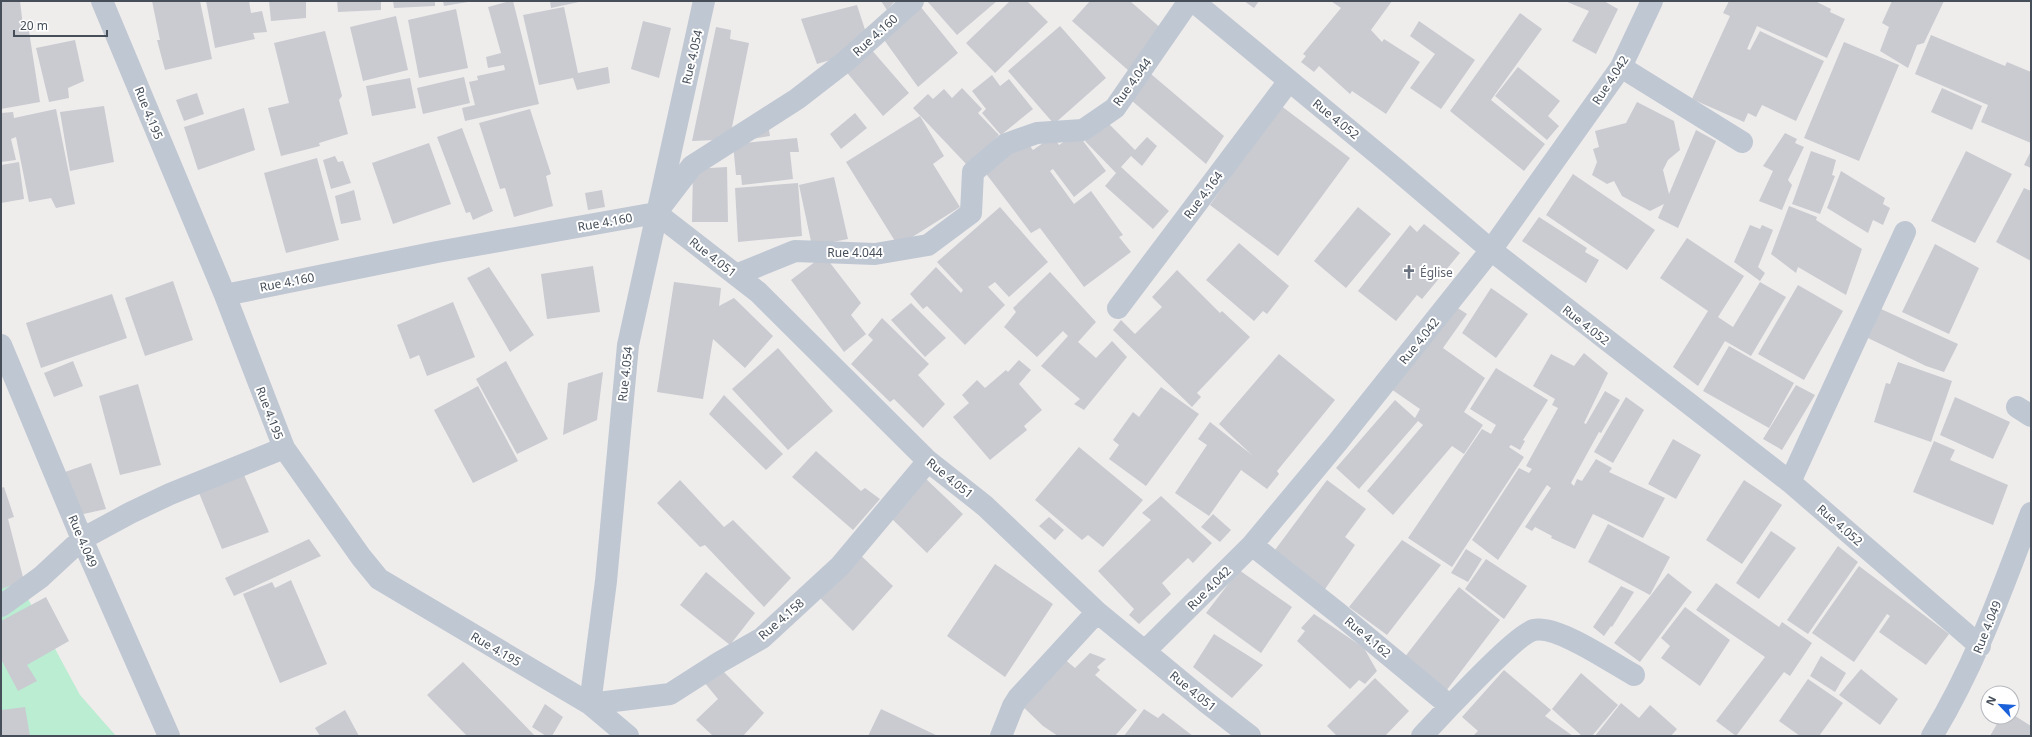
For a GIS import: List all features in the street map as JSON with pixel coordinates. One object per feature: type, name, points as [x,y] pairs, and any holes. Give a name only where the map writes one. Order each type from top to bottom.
[{"type":"street","name":"Rue 4.195","points":[[102,1],[225,295],[284,448],[362,557],[380,579],[590,704]]},
{"type":"street","name":"Rue 4.054","points":[[590,704],[606,581],[628,345],[704,1]]},
{"type":"street","name":"Rue 4.160","points":[[225,295],[437,252],[656,213],[692,166],[797,99],[846,61],[912,1]]},
{"type":"street","name":"Rue 4.044","points":[[736,275],[795,251],[875,254],[928,245],[971,213],[973,172],[1006,144],[1037,133],[1083,130],[1115,108],[1189,1]]},
{"type":"street","name":"Rue 4.052","points":[[1193,1],[1396,168],[1491,250],[1790,482],[1980,646]]},
{"type":"street","name":"Rue 4.042","points":[[1145,651],[1252,545],[1337,443],[1491,250],[1621,67],[1652,1]]},
{"type":"street","points":[[1621,67],[1742,142]]},
{"type":"street","name":"Rue 4.164","points":[[1118,308],[1289,81]]},
{"type":"street","name":"Rue 4.051","points":[[656,213],[758,292],[928,461],[985,506],[1097,612],[1206,702],[1250,736]]},
{"type":"street","points":[[1790,482],[1905,232]]},
{"type":"street","name":"Rue 4.049","points":[[1,345],[82,539],[168,736]]},
{"type":"street","points":[[1,606],[41,577],[82,539],[130,513],[170,494],[284,448]]},
{"type":"street","name":"Rue 4.158","points":[[590,704],[670,694],[720,662],[762,638],[840,566],[928,461]]},
{"type":"street","name":"Rue 4.049","points":[[1932,736],[1949,710],[1980,646],[2031,513]]},
{"type":"street","name":"Rue 4.162","points":[[1252,545],[1338,613],[1450,706]]},
{"type":"street","points":[[1001,736],[1013,706],[1018,698],[1097,612]]},
{"type":"street","points":[[1422,736],[1516,641],[1533,630],[1552,631],[1571,639],[1634,675]]},
{"type":"street","points":[[590,704],[628,736]]},
{"type":"green space","points":[[1,549],[80,695],[116,736],[1,736]]},
{"type":"building","points":[[1,1],[20,1],[23,26],[28,25],[40,102],[1,109]]},
{"type":"building","points":[[152,1],[200,1],[212,59],[165,70],[157,40],[160,40]]},
{"type":"building","points":[[206,1],[249,1],[251,13],[262,11],[267,32],[253,33],[255,39],[215,48]]},
{"type":"building","points":[[269,1],[306,1],[306,18],[271,21]]},
{"type":"building","points":[[337,1],[381,1],[381,10],[338,12]]},
{"type":"building","points":[[393,1],[435,1],[435,6],[394,8]]},
{"type":"building","points":[[443,1],[468,1],[468,2],[444,6]]},
{"type":"building","points":[[513,1],[539,104],[465,121],[462,108],[475,105],[469,82],[478,80],[477,76],[505,70],[504,65],[488,68],[486,57],[501,53],[488,7]]},
{"type":"building","points":[[550,1],[579,1],[579,2],[551,8]]},
{"type":"building","points":[[881,1],[895,1],[887,10]]},
{"type":"building","points":[[927,1],[997,1],[957,35]]},
{"type":"building","points":[[1010,1],[1027,1],[1048,22],[995,73],[966,43]]},
{"type":"building","points":[[1090,1],[1130,1],[1163,30],[1129,71],[1072,21]]},
{"type":"building","points":[[1244,1],[1259,1],[1254,8]]},
{"type":"building","points":[[1331,1],[1392,1],[1371,30],[1382,42],[1384,39],[1420,62],[1386,114],[1352,91],[1350,94],[1319,66],[1314,72],[1301,62],[1306,56],[1303,54],[1341,8]]},
{"type":"building","points":[[1565,1],[1604,1],[1618,9],[1596,54],[1572,41],[1589,11]]},
{"type":"building","points":[[1729,1],[1815,1],[1831,9],[1830,12],[1845,19],[1827,58],[1757,26],[1747,49],[1750,50],[1760,31],[1824,61],[1796,121],[1762,105],[1756,117],[1748,113],[1744,122],[1692,99],[1730,16],[1723,13]]},
{"type":"building","points":[[1892,1],[1944,1],[1924,43],[1917,45],[1908,68],[1880,51],[1889,27],[1882,23]]},
{"type":"building","points":[[857,5],[868,39],[853,53],[817,64],[801,19]]},
{"type":"building","points":[[920,6],[958,53],[918,87],[882,37]]},
{"type":"building","points":[[564,7],[578,73],[608,67],[610,83],[577,90],[573,78],[539,85],[523,15]]},
{"type":"building","points":[[456,9],[468,68],[419,78],[408,20]]},
{"type":"building","points":[[1520,13],[1542,29],[1491,100],[1545,144],[1524,171],[1450,111]]},
{"type":"building","points":[[396,16],[408,70],[363,81],[350,27]]},
{"type":"building","points":[[643,21],[671,28],[659,78],[631,69]]},
{"type":"building","points":[[1419,21],[1475,60],[1441,109],[1410,88],[1435,54],[1410,36]]},
{"type":"building","points":[[1060,26],[1106,78],[1054,124],[1008,71]]},
{"type":"building","points":[[716,27],[731,30],[730,39],[749,43],[731,132],[716,140],[692,141]]},
{"type":"building","points":[[325,31],[342,96],[339,100],[348,134],[319,143],[320,146],[281,156],[268,108],[289,103],[274,43]]},
{"type":"building","points":[[1931,35],[2005,66],[2007,62],[2031,72],[2031,143],[1981,122],[1988,105],[1915,74]]},
{"type":"building","points":[[75,40],[84,81],[68,88],[69,98],[49,102],[36,48]]},
{"type":"building","points":[[1844,42],[1899,65],[1859,161],[1804,138]]},
{"type":"building","points":[[870,48],[909,93],[883,116],[844,69]]},
{"type":"building","points":[[1518,67],[1560,101],[1548,116],[1559,126],[1547,140],[1495,96]]},
{"type":"building","points":[[1151,74],[1224,136],[1206,164],[1131,100]]},
{"type":"building","points":[[992,75],[1000,86],[1009,79],[1033,109],[1001,135],[982,113],[986,109],[972,91]]},
{"type":"building","points":[[464,77],[470,103],[423,114],[417,88]]},
{"type":"building","points":[[410,78],[416,108],[372,116],[366,86]]},
{"type":"building","points":[[962,88],[982,109],[978,113],[999,135],[968,166],[913,108],[928,94],[933,99],[944,89],[952,98]]},
{"type":"building","points":[[1942,88],[1982,106],[1972,130],[1931,112]]},
{"type":"building","points":[[197,93],[204,114],[184,121],[176,100]]},
{"type":"building","points":[[1637,102],[1674,121],[1680,150],[1668,160],[1663,170],[1669,194],[1696,130],[1716,141],[1678,228],[1658,218],[1664,204],[1650,211],[1622,196],[1614,181],[1607,184],[1592,175],[1597,162],[1593,149],[1599,147],[1595,131],[1626,123]]},
{"type":"building","points":[[1280,105],[1350,158],[1278,256],[1210,205]]},
{"type":"building","points":[[104,106],[114,162],[70,171],[60,112]]},
{"type":"building","points":[[244,108],[255,150],[198,170],[184,127]]},
{"type":"building","points":[[56,109],[75,204],[56,208],[51,198],[29,202],[16,137],[11,139],[16,160],[1,162],[1,113],[13,112],[14,118]]},
{"type":"building","points":[[530,109],[551,174],[546,176],[553,206],[514,217],[505,188],[500,189],[479,123]]},
{"type":"building","points":[[855,113],[867,128],[841,149],[830,134]]},
{"type":"building","points":[[920,116],[944,156],[933,164],[960,207],[898,246],[846,162]]},
{"type":"building","points":[[1105,120],[1135,150],[1147,137],[1157,146],[1142,166],[1131,156],[1121,167],[1169,211],[1153,229],[1105,186],[1116,173],[1085,141]]},
{"type":"building","points":[[768,124],[770,136],[751,139]]},
{"type":"building","points":[[462,128],[493,211],[473,220],[470,212],[466,213],[437,137]]},
{"type":"building","points":[[1077,133],[1106,171],[1074,197],[1053,169],[1050,171],[1074,204],[1091,191],[1123,235],[1119,237],[1131,252],[1084,287],[1040,228],[1031,233],[984,171],[1026,141],[1033,150],[1053,136],[1059,145]]},
{"type":"building","points":[[1785,133],[1797,139],[1795,143],[1804,147],[1788,180],[1792,185],[1782,210],[1759,201],[1773,171],[1763,166]]},
{"type":"building","points":[[797,138],[799,152],[790,152],[793,179],[742,185],[741,175],[736,175],[733,144]]},
{"type":"building","points":[[429,143],[451,204],[393,224],[372,163]]},
{"type":"building","points":[[1811,151],[1836,160],[1832,175],[1835,176],[1820,214],[1792,204]]},
{"type":"building","points":[[1966,151],[2012,174],[1975,243],[1931,221]]},
{"type":"building","points":[[2031,151],[2031,168],[2024,165]]},
{"type":"building","points":[[335,156],[338,162],[343,161],[351,183],[331,189],[323,160]]},
{"type":"building","points":[[317,158],[339,240],[286,253],[264,173]]},
{"type":"building","points":[[19,162],[24,199],[1,203],[1,165]]},
{"type":"building","points":[[727,167],[728,222],[692,222],[693,169]]},
{"type":"building","points":[[1841,171],[1885,198],[1883,204],[1890,208],[1883,225],[1873,220],[1868,233],[1827,208]]},
{"type":"building","points":[[1573,174],[1655,230],[1627,270],[1546,215]]},
{"type":"building","points":[[834,177],[848,239],[812,246],[799,185]]},
{"type":"building","points":[[798,183],[802,236],[738,242],[735,188]]},
{"type":"building","points":[[2024,188],[2031,191],[2031,261],[1996,242]]},
{"type":"building","points":[[354,190],[361,220],[341,224],[335,196]]},
{"type":"building","points":[[602,190],[605,207],[588,210],[585,193]]},
{"type":"building","points":[[1789,206],[1817,217],[1816,220],[1862,249],[1846,295],[1798,267],[1796,273],[1771,254]]},
{"type":"building","points":[[1000,207],[1048,262],[1009,297],[995,282],[988,287],[1005,305],[965,345],[927,306],[923,309],[910,294],[936,267],[961,293],[963,290],[937,262]]},
{"type":"building","points":[[1358,207],[1391,234],[1346,288],[1314,261]]},
{"type":"building","points":[[1539,217],[1587,248],[1585,252],[1599,260],[1586,283],[1522,241]]},
{"type":"building","name":"Église","points":[[1424,224],[1460,253],[1422,299],[1417,295],[1396,321],[1358,291],[1410,225],[1417,232]]},
{"type":"building","points":[[1750,225],[1760,229],[1762,225],[1773,230],[1758,267],[1765,273],[1760,281],[1734,262]]},
{"type":"building","points":[[1687,238],[1744,276],[1718,317],[1733,327],[1760,282],[1786,297],[1751,356],[1725,341],[1698,386],[1673,367],[1708,311],[1660,278]]},
{"type":"building","points":[[1239,243],[1289,286],[1267,314],[1263,311],[1254,321],[1206,280]]},
{"type":"building","points":[[1935,244],[1979,268],[1949,334],[1902,312]]},
{"type":"building","points":[[824,255],[861,303],[851,315],[866,334],[844,352],[791,280]]},
{"type":"building","points":[[593,266],[600,312],[547,319],[541,274]]},
{"type":"building","points":[[489,267],[534,335],[510,352],[467,278]]},
{"type":"building","points":[[1177,270],[1220,313],[1222,311],[1250,337],[1197,393],[1201,397],[1192,407],[1113,330],[1121,320],[1135,334],[1162,307],[1152,297]]},
{"type":"building","points":[[1050,272],[1096,322],[1078,342],[1096,358],[1112,341],[1127,357],[1084,410],[1074,404],[1080,399],[1041,366],[1068,336],[1063,331],[1037,357],[1004,327],[1016,312],[1013,308]]},
{"type":"building","points":[[173,281],[193,340],[145,356],[125,298]]},
{"type":"building","points":[[674,282],[721,288],[719,306],[734,298],[773,336],[745,368],[713,339],[703,399],[657,392]]},
{"type":"building","points":[[1798,285],[1843,311],[1804,380],[1758,354]]},
{"type":"building","points":[[1491,288],[1528,314],[1496,358],[1462,333]]},
{"type":"building","points":[[112,294],[127,338],[41,368],[26,323]]},
{"type":"building","points":[[453,302],[475,357],[427,376],[419,355],[410,359],[397,325]]},
{"type":"building","points":[[911,303],[946,338],[925,357],[891,320]]},
{"type":"building","points":[[1450,303],[1467,314],[1443,348],[1485,378],[1464,412],[1483,425],[1464,454],[1452,446],[1393,515],[1367,491],[1423,425],[1418,421],[1359,489],[1336,468],[1395,400],[1415,418],[1420,409],[1391,389]]},
{"type":"building","points":[[1881,309],[1958,344],[1944,372],[1926,366],[1868,338]]},
{"type":"building","points":[[882,318],[929,364],[918,375],[945,404],[923,428],[894,399],[890,402],[851,364],[873,340],[868,335]]},
{"type":"building","points":[[1729,346],[1794,383],[1769,428],[1703,391]]},
{"type":"building","points":[[778,348],[833,411],[788,450],[732,389]]},
{"type":"building","points":[[1584,353],[1608,373],[1584,423],[1586,424],[1605,391],[1620,400],[1601,433],[1599,432],[1571,483],[1574,486],[1577,479],[1582,481],[1596,459],[1612,468],[1609,472],[1665,498],[1643,538],[1593,514],[1575,549],[1551,538],[1552,536],[1535,527],[1532,531],[1525,527],[1551,488],[1547,485],[1498,560],[1472,540],[1519,468],[1529,473],[1532,469],[1526,466],[1558,408],[1552,405],[1555,399],[1533,386],[1551,354],[1574,366]]},
{"type":"building","points":[[1279,354],[1335,400],[1277,471],[1279,474],[1267,489],[1241,470],[1209,516],[1175,493],[1207,445],[1198,439],[1210,422],[1252,455],[1219,424]]},
{"type":"building","points":[[1019,360],[1031,370],[1019,384],[1042,410],[1024,426],[1027,430],[990,460],[953,417],[969,403],[962,395],[977,380],[985,388],[1006,370],[1008,372]]},
{"type":"building","points":[[73,361],[83,386],[54,397],[44,373]]},
{"type":"building","points":[[506,361],[548,439],[517,454],[476,379]]},
{"type":"building","points":[[1898,362],[1952,381],[1931,442],[1874,422],[1886,383],[1890,384]]},
{"type":"building","points":[[1496,368],[1548,400],[1523,440],[1525,441],[1520,450],[1511,445],[1509,447],[1524,457],[1452,567],[1408,538],[1482,429],[1491,434],[1496,425],[1470,409]]},
{"type":"building","points":[[603,372],[597,420],[563,435],[568,383]]},
{"type":"building","points":[[138,384],[161,465],[120,475],[99,396]]},
{"type":"building","points":[[1796,385],[1815,395],[1782,450],[1763,439]]},
{"type":"building","points":[[478,386],[518,461],[473,483],[434,410]]},
{"type":"building","points":[[1161,387],[1199,414],[1146,486],[1109,459],[1119,445],[1113,440],[1133,412],[1139,417]]},
{"type":"building","points":[[724,395],[783,454],[766,470],[709,414]]},
{"type":"building","points":[[1626,397],[1644,410],[1613,463],[1594,452]]},
{"type":"building","points":[[1955,397],[2010,422],[1993,459],[1940,435]]},
{"type":"building","points":[[1673,439],[1701,455],[1676,499],[1648,484]]},
{"type":"building","points":[[1934,441],[1955,450],[1950,460],[2008,485],[1993,525],[1913,492]]},
{"type":"building","points":[[1079,447],[1143,500],[1103,547],[1088,535],[1082,540],[1035,500]]},
{"type":"building","points":[[816,451],[861,491],[865,488],[880,499],[853,530],[792,477]]},
{"type":"building","points":[[91,463],[106,509],[79,515],[65,472]]},
{"type":"building","points":[[244,475],[269,532],[222,549],[199,493]]},
{"type":"building","points":[[925,478],[963,514],[927,553],[889,516]]},
{"type":"building","points":[[680,480],[724,527],[733,520],[791,578],[764,607],[705,545],[700,547],[657,503]]},
{"type":"building","points":[[1327,480],[1366,509],[1345,537],[1355,545],[1321,595],[1275,550]]},
{"type":"building","points":[[1744,480],[1782,505],[1742,564],[1706,540]]},
{"type":"building","points":[[4,487],[14,517],[8,519],[24,581],[1,589],[1,488]]},
{"type":"building","points":[[1161,496],[1212,543],[1193,563],[1188,558],[1162,583],[1171,594],[1139,624],[1129,615],[1134,609],[1098,571],[1151,520],[1142,513]]},
{"type":"building","points":[[1213,514],[1231,530],[1220,542],[1201,527]]},
{"type":"building","points":[[1049,517],[1064,530],[1055,540],[1039,526]]},
{"type":"building","points":[[1608,524],[1670,557],[1650,595],[1588,562]]},
{"type":"building","points":[[1771,531],[1796,548],[1759,599],[1736,583]]},
{"type":"building","points":[[309,539],[321,556],[234,596],[225,578]]},
{"type":"building","points":[[1402,540],[1441,565],[1387,635],[1349,607]]},
{"type":"building","points":[[1838,546],[1858,562],[1808,634],[1787,620]]},
{"type":"building","points":[[1466,549],[1482,559],[1468,582],[1451,573]]},
{"type":"building","points":[[855,550],[893,586],[853,631],[814,592]]},
{"type":"building","points":[[1486,559],[1527,586],[1504,619],[1465,589]]},
{"type":"building","points":[[995,564],[1053,604],[1005,677],[947,636]]},
{"type":"building","points":[[1859,566],[1949,634],[1926,665],[1879,632],[1890,616],[1887,614],[1854,662],[1812,633]]},
{"type":"building","points":[[1239,570],[1292,607],[1261,653],[1206,613]]},
{"type":"building","points":[[706,572],[755,613],[730,645],[680,605]]},
{"type":"building","points":[[1668,573],[1692,592],[1640,662],[1614,643]]},
{"type":"building","points":[[291,580],[327,664],[280,683],[243,594],[272,582],[275,588]]},
{"type":"building","points":[[1716,583],[1779,627],[1782,622],[1812,643],[1790,676],[1784,672],[1736,736],[1716,721],[1765,657],[1696,610]]},
{"type":"building","points":[[1621,586],[1634,592],[1612,627],[1611,626],[1604,636],[1593,627]]},
{"type":"building","points":[[1459,587],[1500,620],[1446,691],[1404,658]]},
{"type":"building","points":[[46,597],[69,641],[27,665],[37,681],[18,691],[1,659],[1,621]]},
{"type":"building","points":[[1685,607],[1730,640],[1700,686],[1661,658],[1670,646],[1661,638]]},
{"type":"building","points":[[1314,614],[1364,648],[1377,671],[1365,684],[1359,680],[1350,689],[1297,641],[1305,631],[1301,628]]},
{"type":"building","points":[[1214,634],[1263,665],[1232,698],[1193,667]]},
{"type":"building","points":[[1090,653],[1106,659],[1097,667],[1100,670],[1095,675],[1137,710],[1115,736],[1058,736],[1043,726],[1017,701],[1062,657],[1075,668]]},
{"type":"building","points":[[1821,656],[1846,673],[1835,692],[1810,676]]},
{"type":"building","points":[[463,662],[534,735],[467,736],[427,695]]},
{"type":"building","points":[[720,668],[764,713],[743,736],[713,736],[696,720],[718,699],[704,682]]},
{"type":"building","points":[[1861,669],[1898,699],[1880,725],[1839,695]]},
{"type":"building","points":[[1504,670],[1551,710],[1545,716],[1573,736],[1473,736],[1478,731],[1462,717]]},
{"type":"building","points":[[1581,673],[1618,705],[1592,736],[1582,736],[1552,709]]},
{"type":"building","points":[[1375,678],[1409,711],[1385,736],[1337,736],[1327,726]]},
{"type":"building","points":[[1808,679],[1843,703],[1819,736],[1800,736],[1779,721]]},
{"type":"building","points":[[1621,703],[1639,718],[1650,705],[1677,729],[1671,736],[1595,736]]},
{"type":"building","points":[[545,704],[563,717],[552,736],[546,736],[532,727]]},
{"type":"building","points":[[25,707],[30,736],[1,736],[1,710]]},
{"type":"building","points":[[881,709],[938,736],[868,736]]},
{"type":"building","points":[[1144,709],[1158,718],[1163,713],[1193,736],[1124,736]]},
{"type":"building","points":[[345,710],[359,736],[320,736],[315,728]]},
{"type":"building","points":[[2020,719],[2031,726],[2031,736],[1990,736],[1996,725],[2020,725]]},
{"type":"place","name":"Église","points":[[1409,272]]}]
